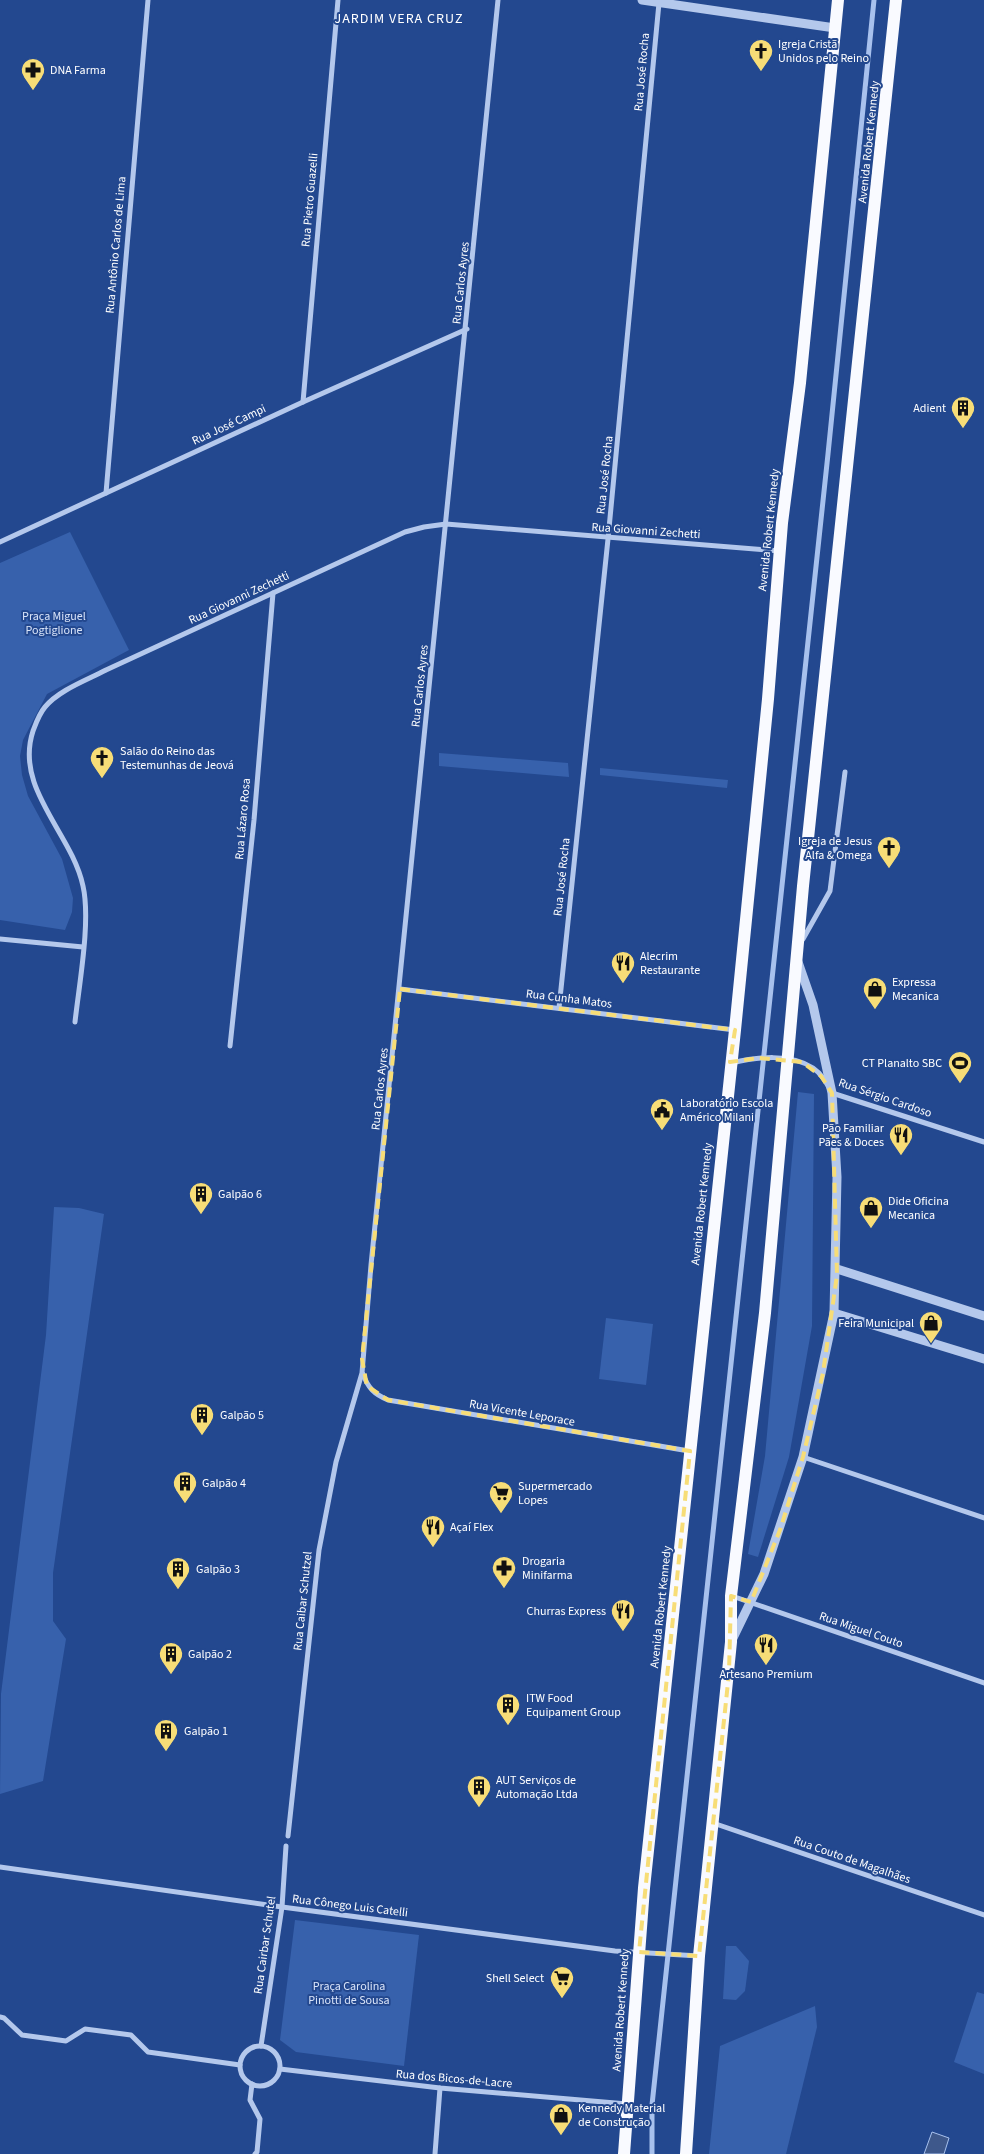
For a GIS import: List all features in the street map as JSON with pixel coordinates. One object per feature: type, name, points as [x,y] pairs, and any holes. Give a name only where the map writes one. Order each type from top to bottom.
[{"type":"main road","name":"Avenida Robert Kennedy","points":[[624,2154],[627,2104],[690,1452],[736,1062],[735,1030],[768,699],[780,551],[800,383],[838,0]]},
{"type":"main road","name":"Avenida Robert Kennedy","points":[[686,2154],[699,1956],[731,1642],[731,1596],[764,1313],[782,1059],[800,944],[804,886],[842,538],[896,0]]},
{"type":"street","name":"Rua Antônio Carlos de Lima","points":[[106,493],[148,0]]},
{"type":"street","name":"Rua Pietro Guazelli","points":[[303,402],[338,0]]},
{"type":"street","name":"Rua Carlos Ayres","points":[[362,1373],[371,1265],[467,329],[498,0]]},
{"type":"street","points":[[642,0],[835,28]]},
{"type":"street","name":"Rua José Rocha","points":[[559,1008],[608,539],[659,2]]},
{"type":"street","name":"Rua José Campi","points":[[0,542],[303,402],[467,329]]},
{"type":"street","name":"Rua Giovanni Zechetti","points":[[75,1022],[83,946],[84,887],[77,862],[32,779],[30,751],[36,722],[45,707],[60,694],[106,670],[272,593],[405,532],[424,527],[446,524],[608,539],[780,551]]},
{"type":"street","name":"Rua Lázaro Rosa","points":[[230,1046],[254,820],[272,593]]},
{"type":"street","name":"Avenida Robert Kennedy","points":[[800,944],[830,892],[845,772]]},
{"type":"street","points":[[0,939],[83,946]]},
{"type":"street","name":"Avenida Robert Kennedy","points":[[731,1642],[777,1539],[803,1457],[834,1313],[837,1269],[837,1177],[832,1093],[813,1005],[798,961]]},
{"type":"street","name":"Rua Cunha Matos","points":[[400,989],[735,1030]]},
{"type":"street","points":[[736,1062],[782,1059]]},
{"type":"street","name":"Rua Sérgio Cardoso","points":[[782,1059],[802,1062],[813,1068],[821,1076],[832,1093],[984,1142]]},
{"type":"street","points":[[837,1269],[984,1316]]},
{"type":"street","points":[[834,1313],[984,1359]]},
{"type":"street","name":"Rua Vicente Leporace","points":[[362,1373],[368,1386],[375,1394],[388,1400],[690,1452]]},
{"type":"street","name":"Rua Caibar Schutzel","points":[[288,1836],[319,1550],[336,1462],[362,1373]]},
{"type":"street","points":[[803,1457],[984,1518]]},
{"type":"street","name":"Rua Miguel Couto","points":[[731,1596],[984,1683]]},
{"type":"street","name":"Rua Couto de Magalhães","points":[[713,1823],[984,1916]]},
{"type":"street","name":"Rua Cairbar Schutel","points":[[261,2046],[282,1908],[286,1846]]},
{"type":"street","name":"Rua Cônego Luis Catelli","points":[[0,1866],[282,1908],[642,1952],[699,1956]]},
{"type":"street","points":[[0,2017],[4,2018],[22,2035],[66,2041],[85,2029],[131,2035],[148,2052],[240,2065]]},
{"type":"street","points":[[261,2046],[273,2051],[278,2056],[280,2069],[278,2075],[269,2084],[252,2084],[243,2076],[240,2065],[244,2053],[261,2046]]},
{"type":"street","name":"Rua dos Bicos-de-Lacre","points":[[280,2069],[440,2088],[627,2104]]},
{"type":"street","points":[[252,2084],[250,2100],[260,2118],[257,2152],[255,2154]]},
{"type":"street","points":[[435,2154],[440,2088]]},
{"type":"highlighted area","points":[[400,989],[735,1030],[730,1062],[759,1058],[802,1062],[821,1076],[832,1093],[837,1275],[823,1373],[803,1457],[780,1530],[751,1602],[731,1596],[729,1673],[699,1956],[639,1952],[690,1451],[388,1400],[367,1386],[362,1359]]},
{"type":"green space","name":"Praça Miguel Pogtiglione","points":[[70,532],[129,650],[47,694],[23,740],[20,756],[22,775],[28,796],[62,859],[73,898],[72,912],[65,930],[0,920],[0,563]]},
{"type":"green space","points":[[439,753],[568,763],[569,777],[439,766]]},
{"type":"green space","points":[[600,768],[728,780],[727,788],[600,775]]},
{"type":"green space","points":[[798,1092],[814,1094],[812,1326],[789,1457],[758,1557],[748,1554],[765,1456]]},
{"type":"green space","points":[[54,1207],[79,1208],[104,1214],[53,1573],[53,1621],[66,1639],[43,1781],[0,1794],[1,1694],[46,1335]]},
{"type":"green space","points":[[606,1318],[653,1324],[646,1385],[599,1379]]},
{"type":"green space","name":"Praça Carolina Pinotti de Sousa","points":[[295,1920],[419,1935],[404,2066],[296,2052],[280,2040]]},
{"type":"green space","points":[[726,1946],[736,1946],[749,1961],[745,1991],[736,2000],[723,1999]]},
{"type":"green space","points":[[977,1992],[984,1994],[984,2074],[954,2062]]},
{"type":"green space","points":[[815,2006],[817,2027],[786,2154],[709,2154],[720,2046]]},
{"type":"shaded area","points":[[932,2132],[949,2138],[944,2154],[924,2154]]},
{"type":"waterway","points":[[652,2154],[652,2105],[828,454],[874,0]]},
{"type":"place","name":"Igreja Cristã Unidos pelo Reino","points":[[761,72]]},
{"type":"place","name":"DNA Farma","points":[[33,91]]},
{"type":"place","name":"Adient","points":[[963,429]]},
{"type":"place","name":"Salão do Reino das Testemunhas de Jeová","points":[[102,779]]},
{"type":"place","name":"Igreja de Jesus Alfa & Omega","points":[[889,869]]},
{"type":"place","name":"Alecrim Restaurante","points":[[623,984]]},
{"type":"place","name":"Expressa Mecanica","points":[[875,1010]]},
{"type":"place","name":"CT Planalto SBC","points":[[960,1084]]},
{"type":"place","name":"Laboratório Escola Américo Milani","points":[[662,1131]]},
{"type":"place","name":"Pão Familiar Pães & Doces","points":[[901,1156]]},
{"type":"place","name":"Galpão 6","points":[[201,1215]]},
{"type":"place","name":"Dide Oficina Mecanica","points":[[871,1229]]},
{"type":"place","name":"Feira Municipal","points":[[931,1344]]},
{"type":"place","name":"Galpão 5","points":[[202,1436]]},
{"type":"place","name":"Galpão 4","points":[[185,1504]]},
{"type":"place","name":"Supermercado Lopes","points":[[501,1514]]},
{"type":"place","name":"Açaí Flex","points":[[433,1548]]},
{"type":"place","name":"Drogaria Minifarma","points":[[504,1589]]},
{"type":"place","name":"Galpão 3","points":[[178,1590]]},
{"type":"place","name":"Churras Express","points":[[623,1632]]},
{"type":"place","name":"Artesano Premium","points":[[766,1666]]},
{"type":"place","name":"Galpão 2","points":[[171,1675]]},
{"type":"place","name":"ITW Food Equipament Group","points":[[508,1726]]},
{"type":"place","name":"Galpão 1","points":[[166,1752]]},
{"type":"place","name":"AUT Serviços de Automação Ltda","points":[[479,1808]]},
{"type":"place","name":"Shell Select","points":[[562,1999]]},
{"type":"place","name":"Kennedy Material de Construção","points":[[561,2136]]},
{"type":"district","name":"JARDIM VERA CRUZ","points":[[399,19]]}]
